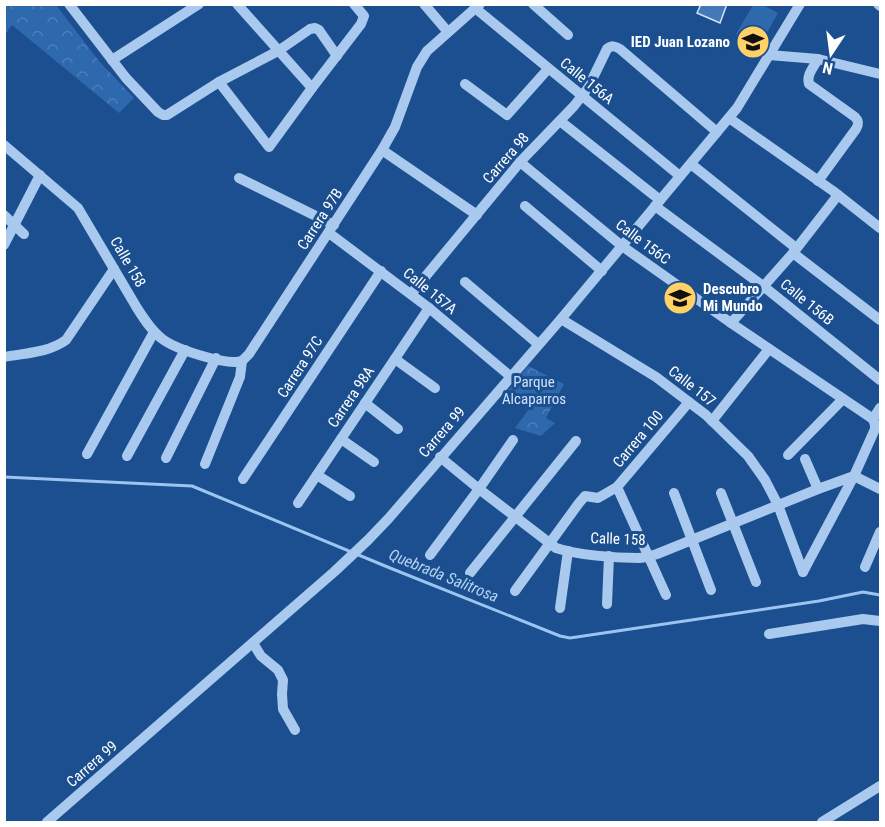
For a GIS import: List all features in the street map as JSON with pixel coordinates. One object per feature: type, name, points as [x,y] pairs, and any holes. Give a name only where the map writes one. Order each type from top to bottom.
[{"type":"street","points":[[69,4],[126,78],[163,115],[167,115],[219,82],[278,51],[310,29],[319,30],[337,56]]},
{"type":"street","points":[[112,60],[199,4]]},
{"type":"street","points":[[237,4],[312,88]]},
{"type":"street","points":[[424,4],[448,32]]},
{"type":"street","points":[[533,4],[568,35]]},
{"type":"street","name":"Carrera 99","points":[[47,822],[368,540],[561,319],[729,118],[800,4]]},
{"type":"street","name":"Carrera 97B","points":[[205,464],[240,377],[242,361],[249,354],[332,229],[382,150],[395,127],[417,67],[427,51],[477,6]]},
{"type":"street","name":"Calle 156A","points":[[477,6],[548,69],[680,176]]},
{"type":"street","points":[[219,82],[269,147],[361,24],[364,16],[357,9]]},
{"type":"street","name":"Carrera 98","points":[[411,294],[520,162],[574,106],[588,88],[610,46],[615,46],[620,50],[717,132]]},
{"type":"street","points":[[769,55],[818,59],[880,74]]},
{"type":"street","points":[[818,59],[809,75],[809,84],[855,117],[859,124],[818,180]]},
{"type":"street","points":[[465,84],[507,115],[548,69]]},
{"type":"street","points":[[729,118],[818,180],[880,228]]},
{"type":"street","name":"Calle 156B","points":[[560,121],[657,203],[880,380]]},
{"type":"street","name":"Calle 158","points":[[4,145],[78,208],[137,308],[154,332],[185,350],[234,362],[242,361]]},
{"type":"street","points":[[382,150],[477,215]]},
{"type":"street","name":"Calle 156C","points":[[520,162],[622,246],[873,419]]},
{"type":"street","points":[[690,164],[880,320]]},
{"type":"street","points":[[4,245],[40,175]]},
{"type":"street","name":"Calle 157A","points":[[239,178],[332,229],[510,376]]},
{"type":"street","points":[[731,323],[795,251],[838,195]]},
{"type":"street","points":[[525,206],[602,271]]},
{"type":"street","points":[[4,215],[24,234]]},
{"type":"street","points":[[4,357],[47,350],[66,340],[114,269]]},
{"type":"street","name":"Carrera 97C","points":[[243,479],[381,271]]},
{"type":"street","points":[[465,282],[538,344]]},
{"type":"street","name":"Carrera 98A","points":[[298,503],[429,308]]},
{"type":"street","name":"Calle 157","points":[[561,319],[656,377],[712,421],[748,456],[765,480],[778,505],[803,572],[854,477]]},
{"type":"street","points":[[87,454],[154,332]]},
{"type":"street","points":[[712,421],[769,349]]},
{"type":"street","points":[[127,456],[185,350]]},
{"type":"street","points":[[166,458],[216,358]]},
{"type":"street","points":[[395,359],[435,388]]},
{"type":"street","points":[[788,455],[843,399]]},
{"type":"street","name":"Carrera 100","points":[[666,596],[650,556],[617,487],[689,402]]},
{"type":"street","points":[[365,403],[398,429]]},
{"type":"street","points":[[880,408],[873,419],[875,429],[854,477],[880,489]]},
{"type":"street","points":[[342,439],[374,462]]},
{"type":"street","points":[[430,555],[513,440]]},
{"type":"street","points":[[470,573],[576,441]]},
{"type":"street","name":"Calle 158","points":[[440,457],[556,548],[640,558],[657,554],[818,489],[854,477]]},
{"type":"street","points":[[806,459],[818,489]]},
{"type":"street","points":[[318,475],[350,496]]},
{"type":"street","points":[[515,591],[579,502],[585,496],[598,498],[617,487]]},
{"type":"street","points":[[674,493],[711,590]]},
{"type":"street","points":[[721,493],[756,582]]},
{"type":"street","points":[[865,567],[880,532]]},
{"type":"street","points":[[560,608],[568,551]]},
{"type":"street","points":[[607,604],[609,556]]},
{"type":"street","points":[[769,634],[863,619],[880,621]]},
{"type":"street","points":[[253,643],[261,656],[278,670],[283,680],[284,709],[295,730]]},
{"type":"street","points":[[822,822],[880,786]]},
{"type":"green space","points":[[5,4],[56,5],[99,61],[134,98],[119,113],[12,25],[5,34]]},
{"type":"green space","points":[[753,5],[763,5],[778,13],[759,47],[736,34]]},
{"type":"green space","name":"Parque Alcaparros","points":[[528,366],[564,384],[546,418],[555,423],[541,436],[515,428],[529,409],[504,396]]},
{"type":"building","points":[[701,4],[727,4],[720,23],[697,13]]},
{"type":"waterway","name":"Quebrada Salitrosa","points":[[4,477],[192,486],[390,568],[570,638],[819,601],[863,592],[880,595]]},
{"type":"place","name":"IED Juan Lozano","points":[[753,42]]},
{"type":"place","name":"Descubro Mi Mundo","points":[[680,298]]}]
